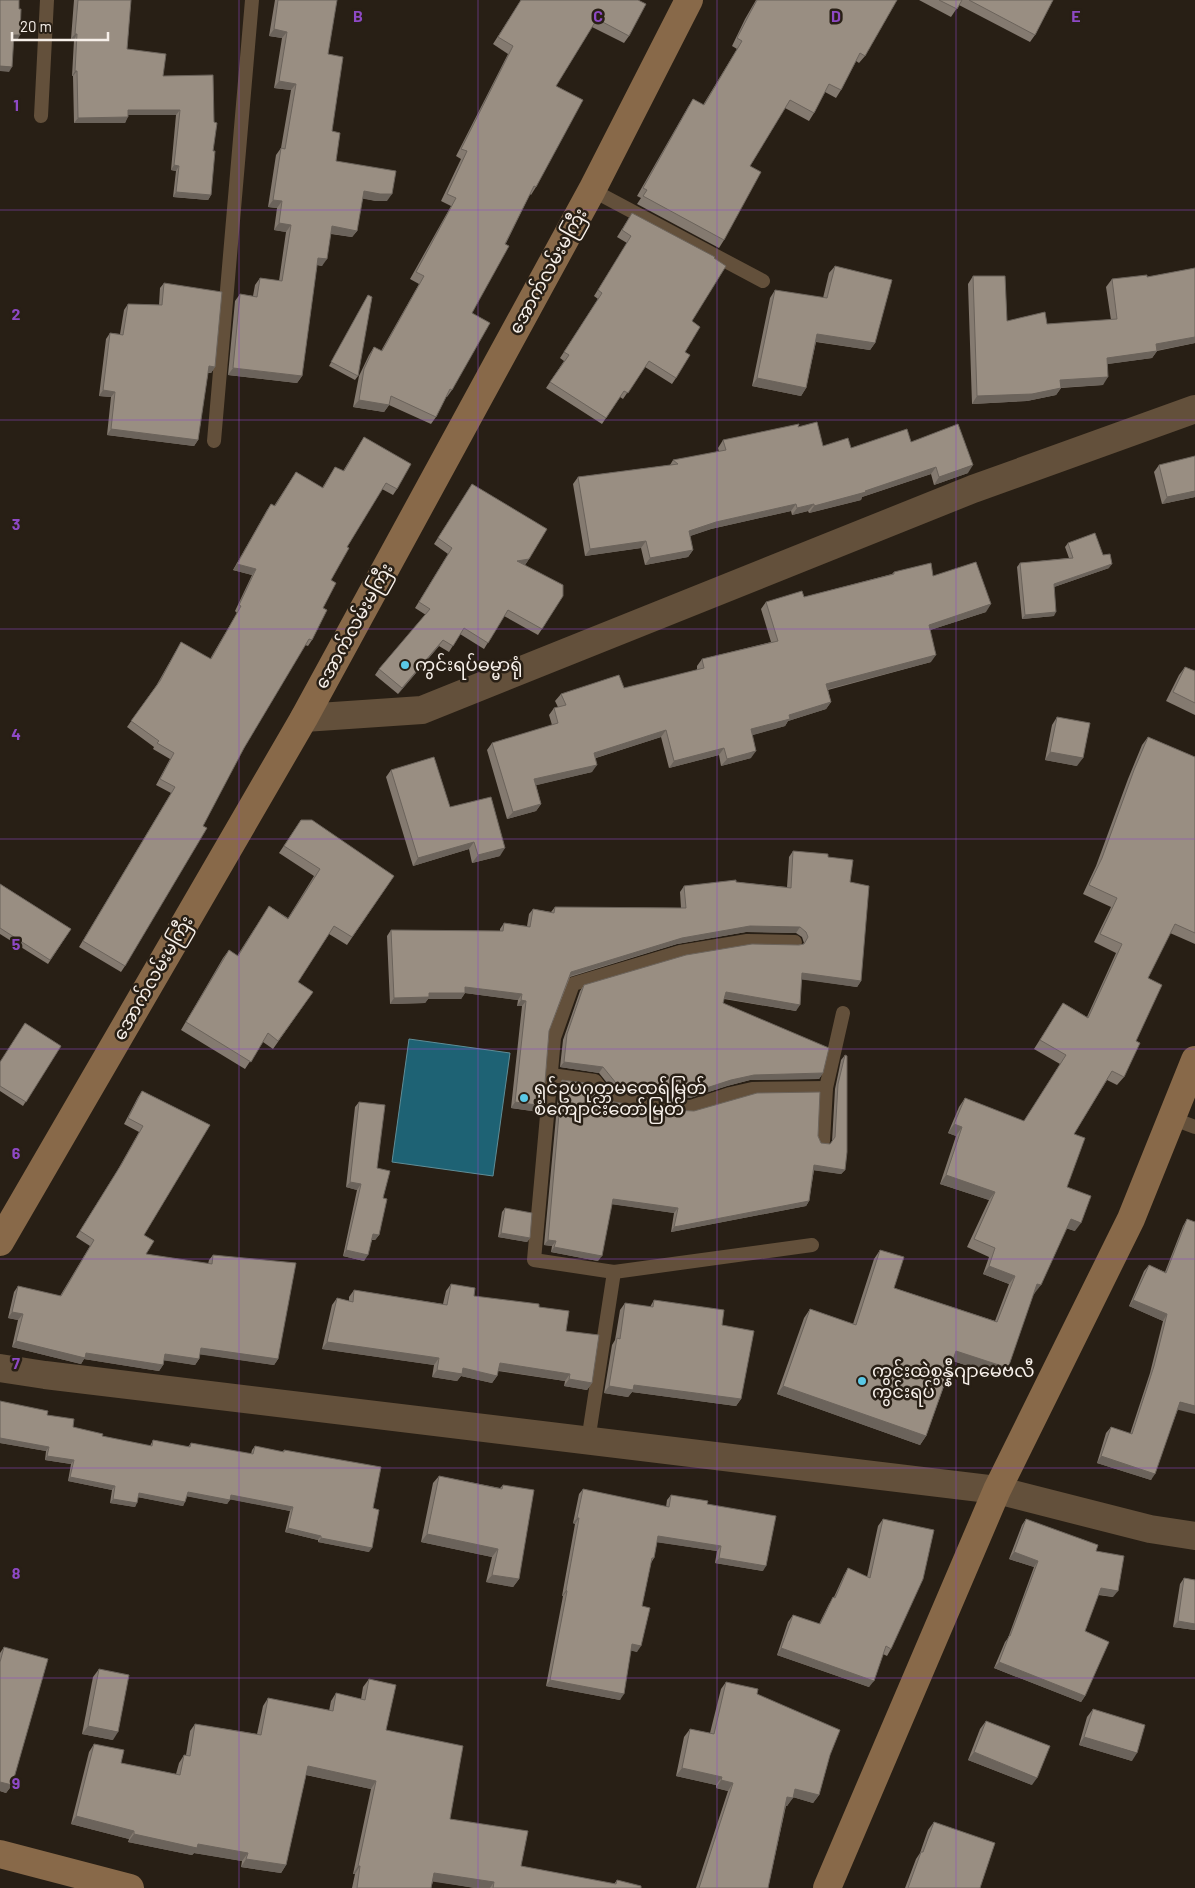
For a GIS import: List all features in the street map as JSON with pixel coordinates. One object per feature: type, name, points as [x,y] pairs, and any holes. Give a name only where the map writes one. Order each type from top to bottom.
[{"type":"main road","name":"အောက်လမ်းမကြီး","points":[[0,1242],[304,718],[592,190],[689,0]]},
{"type":"main road","points":[[827,1888],[997,1490],[1131,1218],[1183,1123],[1195,1060]]},
{"type":"main road","points":[[0,1854],[130,1888]]},
{"type":"street","points":[[304,718],[422,710],[973,489],[1195,409]]},
{"type":"street","points":[[0,1368],[997,1490],[1150,1529],[1195,1536]]},
{"type":"lane","points":[[41,116],[47,0]]},
{"type":"lane","points":[[214,441],[252,0]]},
{"type":"lane","points":[[592,190],[762,281]]},
{"type":"lane","points":[[795,942],[747,942],[680,952],[572,984],[554,1038],[534,1260],[614,1272],[812,1245]]},
{"type":"lane","points":[[823,1142],[826,1088],[843,1013]]},
{"type":"lane","points":[[551,1075],[595,1081],[606,1097],[652,1105],[690,1107],[752,1089],[826,1088]]},
{"type":"lane","points":[[588,1441],[614,1272]]},
{"type":"water","points":[[409,1039],[510,1053],[493,1176],[392,1162]]},
{"type":"building","points":[[0,0],[19,0],[19,9],[21,9],[20,35],[14,35],[12,67],[0,66]]},
{"type":"building","points":[[78,0],[131,0],[127,49],[166,54],[163,76],[213,75],[214,122],[217,123],[213,151],[215,151],[211,195],[176,192],[179,166],[174,165],[180,110],[128,110],[128,117],[78,118],[77,71],[75,71],[77,34],[75,34]]},
{"type":"building","points":[[278,0],[337,0],[328,54],[343,57],[332,131],[340,133],[336,161],[396,171],[392,194],[364,191],[357,231],[332,226],[327,259],[318,258],[302,376],[233,368],[240,294],[257,297],[260,278],[282,281],[291,225],[279,223],[282,201],[273,200],[281,148],[285,149],[296,84],[279,81],[287,32],[274,29]]},
{"type":"building","points":[[521,0],[638,0],[646,4],[629,36],[597,19],[556,86],[583,100],[536,187],[534,186],[505,244],[509,246],[472,313],[490,323],[452,390],[450,389],[436,417],[391,396],[389,405],[359,400],[364,369],[374,347],[382,351],[424,276],[416,272],[456,198],[447,194],[467,151],[461,149],[513,46],[498,37]]},
{"type":"building","points":[[757,0],[897,0],[865,56],[860,53],[841,90],[829,84],[814,113],[790,100],[750,166],[761,172],[724,240],[643,196],[647,190],[643,188],[693,99],[704,105],[742,41],[737,38]]},
{"type":"building","points":[[939,0],[962,0],[957,9]]},
{"type":"building","points":[[969,0],[1053,0],[1035,35]]},
{"type":"building","points":[[632,213],[715,257],[726,266],[692,321],[700,327],[685,352],[690,355],[676,378],[649,361],[628,393],[624,391],[606,418],[550,382],[569,355],[564,352],[602,293],[598,290],[631,236],[622,230]]},
{"type":"building","points":[[835,266],[892,280],[875,343],[817,334],[806,388],[757,378],[775,290],[827,298]]},
{"type":"building","points":[[1195,268],[1195,337],[1156,344],[1157,351],[1107,358],[1108,377],[1060,380],[1061,388],[1032,394],[977,396],[973,276],[1005,276],[1007,321],[1045,312],[1047,324],[1117,319],[1112,279],[1147,275],[1147,277]]},
{"type":"building","points":[[164,283],[222,292],[215,367],[209,366],[198,440],[111,429],[115,392],[103,390],[110,333],[123,335],[128,304],[162,305]]},
{"type":"building","points":[[368,295],[372,297],[358,376],[331,362]]},
{"type":"building","points":[[817,422],[823,446],[848,438],[851,448],[907,429],[911,442],[958,424],[973,465],[939,477],[936,467],[866,492],[814,506],[814,504],[797,508],[796,504],[716,522],[689,531],[693,550],[650,558],[646,541],[590,549],[578,477],[678,464],[673,460],[726,450],[723,440]]},
{"type":"building","points":[[364,437],[411,464],[397,489],[386,483],[347,547],[349,548],[331,580],[336,583],[323,608],[327,610],[312,640],[309,639],[244,748],[203,826],[207,828],[125,966],[83,941],[175,787],[160,779],[174,753],[157,743],[159,741],[131,721],[160,681],[181,642],[211,659],[241,606],[239,605],[256,569],[237,564],[271,504],[275,506],[296,472],[323,488],[335,467],[344,471]]},
{"type":"building","points":[[1195,456],[1195,491],[1167,497],[1159,465]]},
{"type":"building","points":[[472,484],[547,529],[529,559],[517,561],[563,585],[563,596],[542,629],[508,610],[488,643],[464,628],[453,646],[443,640],[402,688],[379,669],[430,609],[419,602],[452,548],[438,538]]},
{"type":"building","points":[[1095,533],[1103,555],[1110,554],[1112,564],[1054,584],[1056,612],[1025,615],[1020,563],[1073,558],[1068,543]]},
{"type":"building","points":[[976,562],[991,604],[929,625],[936,655],[826,684],[831,702],[789,715],[790,719],[751,729],[756,751],[727,759],[724,748],[674,761],[666,730],[594,753],[597,765],[534,779],[541,804],[513,812],[492,743],[558,723],[554,708],[566,705],[561,694],[619,675],[624,688],[704,668],[702,659],[778,641],[766,602],[802,591],[804,597],[931,563],[933,576]]},
{"type":"building","points":[[1185,667],[1195,671],[1195,703],[1173,692]]},
{"type":"building","points":[[1057,717],[1090,723],[1083,758],[1050,752]]},
{"type":"building","points":[[1148,737],[1195,757],[1195,933],[1175,924],[1148,978],[1162,985],[1136,1041],[1140,1043],[1124,1077],[1112,1071],[1074,1134],[1085,1138],[1067,1187],[1091,1196],[1081,1223],[1071,1219],[1041,1285],[1037,1284],[1008,1368],[956,1351],[926,1436],[783,1386],[810,1309],[856,1325],[880,1250],[904,1257],[894,1288],[997,1322],[1015,1276],[989,1266],[995,1248],[974,1239],[995,1192],[946,1175],[962,1127],[954,1124],[965,1098],[1024,1121],[1066,1055],[1040,1040],[1063,1003],[1088,1018],[1122,944],[1100,934],[1117,898],[1089,885],[1102,858]]},
{"type":"building","points":[[434,757],[450,807],[491,797],[505,848],[478,855],[474,842],[418,858],[391,770]]},
{"type":"building","points":[[301,820],[312,820],[394,876],[352,937],[334,926],[298,982],[313,992],[278,1041],[268,1033],[251,1062],[186,1022],[229,950],[238,956],[269,906],[288,919],[320,869],[284,846]]},
{"type":"building","points":[[793,851],[828,854],[828,857],[853,860],[850,882],[869,886],[861,981],[802,973],[800,1005],[726,992],[723,1003],[829,1048],[823,1073],[754,1075],[694,1092],[657,1090],[616,1083],[603,1067],[564,1062],[567,1034],[584,985],[686,955],[752,944],[804,944],[808,937],[806,932],[800,927],[750,926],[682,938],[571,972],[549,1031],[543,1108],[537,1105],[515,1102],[526,1001],[521,1000],[522,994],[465,987],[465,993],[429,993],[429,997],[394,998],[391,930],[503,931],[504,923],[530,927],[533,909],[554,913],[555,907],[686,908],[684,886],[736,880],[736,882],[791,888]]},
{"type":"building","points":[[0,884],[71,929],[50,960],[0,928]]},
{"type":"building","points":[[25,1023],[61,1046],[26,1102],[0,1086],[0,1062]]},
{"type":"building","points":[[845,1055],[847,1056],[847,1152],[845,1170],[814,1165],[809,1201],[674,1227],[678,1208],[613,1199],[602,1256],[554,1247],[556,1241],[548,1240],[562,1080],[594,1084],[603,1097],[609,1101],[654,1109],[694,1111],[757,1093],[820,1092],[818,1136],[821,1143],[830,1144],[835,1137],[838,1084]]},
{"type":"building","points":[[142,1091],[210,1125],[144,1235],[154,1241],[146,1254],[212,1264],[213,1255],[296,1263],[278,1359],[201,1348],[199,1359],[165,1354],[163,1365],[86,1353],[85,1358],[16,1341],[23,1314],[12,1312],[18,1286],[61,1296],[94,1240],[80,1231],[143,1126],[128,1118]]},
{"type":"building","points":[[359,1102],[385,1105],[377,1168],[390,1171],[383,1198],[387,1199],[379,1235],[373,1234],[368,1255],[346,1250],[361,1184],[350,1182]]},
{"type":"building","points":[[505,1208],[532,1213],[530,1238],[501,1233]]},
{"type":"building","points":[[1187,1219],[1195,1222],[1195,1406],[1180,1402],[1155,1474],[1101,1456],[1111,1427],[1132,1434],[1154,1366],[1167,1314],[1133,1300],[1149,1265],[1166,1273]]},
{"type":"building","points":[[451,1284],[475,1288],[474,1296],[539,1304],[539,1307],[569,1311],[566,1331],[599,1335],[592,1383],[569,1379],[570,1374],[500,1363],[497,1376],[463,1368],[462,1374],[437,1370],[439,1358],[327,1342],[337,1298],[353,1302],[354,1290],[447,1305]]},
{"type":"building","points":[[654,1300],[724,1310],[722,1325],[754,1331],[741,1399],[634,1385],[633,1390],[609,1386],[617,1338],[620,1339],[625,1303],[653,1307]]},
{"type":"building","points":[[0,1401],[48,1411],[47,1415],[74,1419],[73,1427],[103,1434],[102,1436],[152,1446],[153,1440],[190,1447],[191,1443],[253,1454],[255,1446],[381,1467],[373,1508],[379,1510],[372,1548],[321,1538],[321,1536],[288,1528],[293,1507],[231,1495],[230,1500],[188,1492],[185,1502],[139,1493],[137,1503],[113,1499],[115,1486],[70,1477],[74,1460],[47,1456],[49,1447],[0,1438]]},
{"type":"building","points":[[439,1476],[502,1489],[503,1485],[534,1490],[519,1579],[492,1575],[498,1549],[427,1534]]},
{"type":"building","points":[[583,1489],[669,1507],[671,1495],[708,1501],[707,1504],[776,1516],[766,1566],[719,1558],[721,1546],[658,1536],[642,1606],[650,1608],[641,1646],[632,1644],[624,1694],[550,1680],[567,1591]]},
{"type":"building","points":[[883,1519],[934,1530],[923,1579],[891,1649],[886,1646],[874,1681],[781,1648],[793,1615],[820,1624],[833,1597],[835,1598],[848,1568],[870,1578]]},
{"type":"building","points":[[1026,1519],[1098,1545],[1096,1551],[1124,1556],[1118,1591],[1101,1588],[1085,1631],[1109,1642],[1085,1696],[999,1662],[1038,1561],[1014,1552]]},
{"type":"building","points":[[1184,1578],[1195,1580],[1195,1624],[1178,1621]]},
{"type":"building","points":[[4,1647],[48,1659],[12,1785],[0,1782],[0,1662]]},
{"type":"building","points":[[99,1669],[129,1675],[118,1732],[88,1726]]},
{"type":"building","points":[[369,1679],[396,1685],[386,1730],[463,1746],[450,1819],[528,1831],[521,1866],[616,1884],[617,1880],[641,1886],[641,1888],[493,1888],[494,1882],[434,1873],[431,1888],[357,1888],[360,1866],[358,1866],[376,1781],[308,1766],[286,1865],[246,1859],[248,1853],[198,1844],[197,1848],[134,1834],[134,1831],[76,1816],[94,1744],[124,1750],[121,1763],[180,1775],[184,1755],[190,1756],[195,1724],[261,1735],[268,1698],[333,1711],[336,1693],[365,1700]]},
{"type":"building","points":[[726,1682],[758,1689],[757,1694],[840,1730],[830,1755],[819,1795],[795,1789],[793,1798],[787,1797],[768,1888],[699,1888],[733,1783],[721,1780],[722,1777],[682,1768],[690,1729],[714,1734]]},
{"type":"building","points":[[1093,1709],[1145,1725],[1137,1753],[1084,1737]]},
{"type":"building","points":[[986,1721],[1050,1746],[1037,1778],[974,1752]]},
{"type":"building","points":[[934,1822],[995,1843],[980,1888],[908,1888]]},
{"type":"place","name":"ကွင်းရပ်ဓမ္မာရုံ","points":[[405,665]]},
{"type":"place","name":"ရှင်ဥပဂုတ္တမထေရ်မြတ် စံကျောင်းတော်မြတ်","points":[[524,1098]]},
{"type":"place","name":"ကွင်းထဲစွန္နီဂျာမေဗလီ ကွင်းရပ်","points":[[862,1381]]}]
